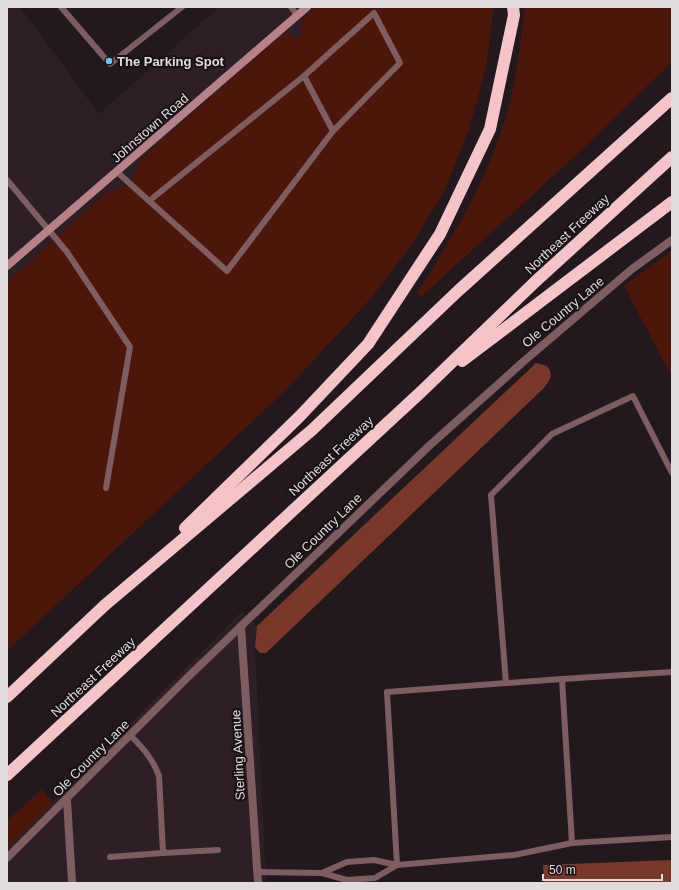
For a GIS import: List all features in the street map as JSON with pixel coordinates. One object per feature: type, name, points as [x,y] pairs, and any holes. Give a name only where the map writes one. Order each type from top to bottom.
[{"type":"highway","points":[[7,697],[105,606],[300,416],[368,344],[440,234],[490,129],[514,15],[514,7]]},
{"type":"highway","points":[[105,606],[312,430],[458,291],[672,98]]},
{"type":"highway","name":"Northeast Freeway","points":[[7,775],[422,391],[536,281],[672,156]]},
{"type":"highway","points":[[422,391],[672,202]]},
{"type":"main road","name":"Johnstown Road","points":[[7,266],[48,229],[117,172],[307,7]]},
{"type":"street","name":"Ole Country Lane","points":[[7,858],[241,626],[430,446],[512,372],[632,269],[672,240]]},
{"type":"street","name":"Sterling Avenue","points":[[241,626],[258,883]]},
{"type":"street","points":[[66,800],[72,883]]},
{"type":"lane","points":[[61,7],[110,64],[182,7]]},
{"type":"lane","points":[[291,7],[297,15]]},
{"type":"lane","points":[[117,172],[149,201],[227,270],[333,131],[400,63],[374,13],[304,76],[149,201]]},
{"type":"lane","points":[[304,76],[333,131]]},
{"type":"lane","points":[[7,180],[67,252],[130,347],[106,488]]},
{"type":"lane","points":[[506,683],[491,495],[552,434],[633,396],[672,473]]},
{"type":"lane","points":[[397,865],[387,692],[672,672]]},
{"type":"lane","points":[[562,679],[572,843]]},
{"type":"lane","points":[[130,735],[147,752],[156,766],[159,776],[163,853]]},
{"type":"lane","points":[[322,873],[347,862],[374,860],[397,865],[514,856],[572,843],[672,837]]},
{"type":"lane","points":[[110,857],[218,850]]},
{"type":"lane","points":[[257,872],[322,873],[347,880],[375,878],[397,865]]},
{"type":"shaded area","points":[[7,7],[20,7],[99,114],[219,7],[316,7],[301,20],[302,36],[295,38],[140,160],[135,177],[124,189],[108,191],[7,282]]},
{"type":"shaded area","points":[[316,7],[494,7],[486,67],[470,126],[444,192],[411,246],[372,297],[289,387],[7,651],[7,282],[108,191],[122,188],[130,182],[140,160],[282,34],[291,33],[295,38],[302,36],[301,20]]},
{"type":"shaded area","points":[[525,7],[672,7],[672,62],[574,157],[421,297],[417,293],[455,232],[477,190],[496,146],[512,95]]},
{"type":"shaded area","points":[[672,250],[672,377],[624,286]]},
{"type":"shaded area","points":[[536,363],[547,366],[551,375],[544,388],[266,653],[260,653],[255,647],[257,626]]},
{"type":"shaded area","points":[[242,611],[257,626],[255,647],[266,883],[7,883],[7,848]]},
{"type":"shaded area","points":[[42,789],[52,803],[7,848],[7,821]]},
{"type":"shaded area","points":[[672,860],[672,883],[544,883],[543,865]]},
{"type":"place","name":"The Parking Spot","points":[[109,61]]}]
